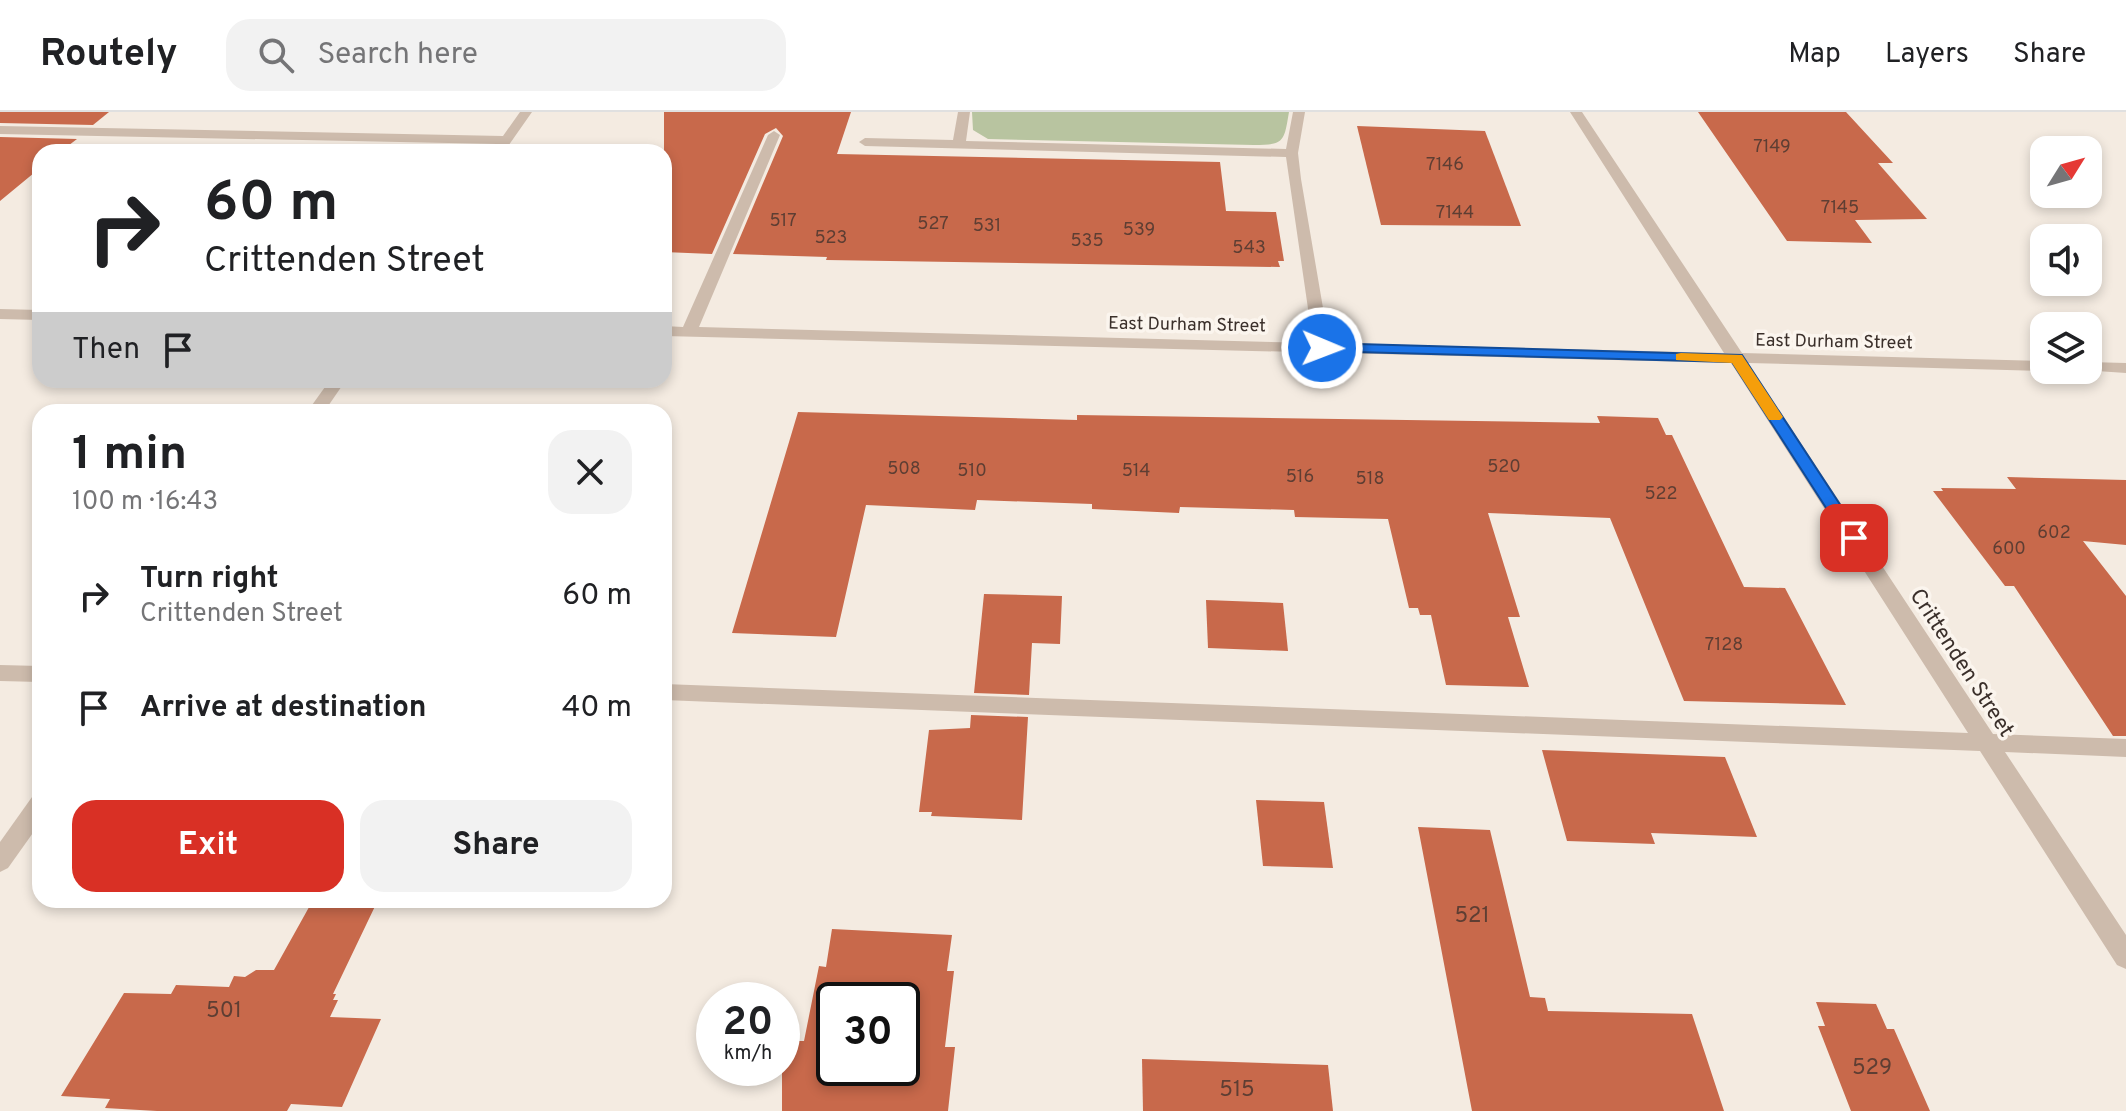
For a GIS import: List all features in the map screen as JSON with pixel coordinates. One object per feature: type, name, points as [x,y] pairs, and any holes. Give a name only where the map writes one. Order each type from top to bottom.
[{"type":"street","points":[[503,144],[526,112]]},
{"type":"street","points":[[959,145],[964,112]]},
{"type":"street","points":[[1299,112],[1292,153],[1294,179],[1322,348]]},
{"type":"street","name":"Crittenden Street","points":[[1576,112],[2126,957]]},
{"type":"street","points":[[0,130],[506,140]]},
{"type":"street","points":[[689,332],[774,135]]},
{"type":"street","points":[[865,142],[1292,153]]},
{"type":"street","points":[[0,314],[32,315]]},
{"type":"street","name":"East Durham Street","points":[[672,331],[2030,366]]},
{"type":"street","points":[[2102,367],[2126,368]]},
{"type":"street","points":[[0,673],[32,674]]},
{"type":"street","points":[[672,692],[2126,748]]},
{"type":"street","points":[[0,861],[32,815]]},
{"type":"green space","points":[[972,112],[1289,112],[1281,139],[1272,144],[1254,145],[988,139],[973,130]]},
{"type":"building","points":[[0,112],[109,112],[93,125],[0,123]]},
{"type":"building","points":[[664,112],[851,112],[837,154],[1220,162],[1226,211],[1276,212],[1284,261],[1278,261],[1280,267],[826,260],[827,257],[733,254],[783,136],[776,128],[765,134],[712,254],[672,252],[672,144],[664,144]]},
{"type":"building","points":[[1698,112],[1846,112],[1893,163],[1878,163],[1927,219],[1855,220],[1872,243],[1787,241]]},
{"type":"building","points":[[1357,126],[1485,131],[1521,226],[1381,225]]},
{"type":"building","points":[[0,137],[77,139],[70,144],[32,144],[32,175],[0,201]]},
{"type":"building","points":[[798,412],[1077,420],[1077,415],[1600,423],[1597,416],[1658,418],[1666,435],[1672,435],[1744,587],[1785,588],[1846,705],[1684,701],[1610,518],[1488,513],[1520,617],[1508,617],[1529,687],[1446,685],[1431,615],[1420,615],[1418,608],[1409,608],[1388,519],[1295,517],[1294,510],[1180,507],[1179,513],[1092,509],[1092,504],[977,500],[975,510],[866,505],[836,637],[732,633]]},
{"type":"building","points":[[2007,477],[2126,480],[2126,545],[2083,541],[2126,596],[2126,736],[2113,736],[2014,586],[2005,586],[1933,491],[1943,491],[1941,488],[2016,489]]},
{"type":"building","points":[[984,594],[1062,596],[1060,644],[1032,643],[1029,695],[974,693]]},
{"type":"building","points":[[1206,600],[1283,603],[1288,651],[1208,648]]},
{"type":"building","points":[[971,715],[1028,717],[1022,820],[931,816],[932,812],[919,812],[929,730],[970,728]]},
{"type":"building","points":[[1542,750],[1725,757],[1757,837],[1651,833],[1655,844],[1567,841]]},
{"type":"building","points":[[1256,800],[1324,802],[1333,868],[1263,866]]},
{"type":"building","points":[[1418,827],[1490,830],[1530,997],[1545,998],[1548,1011],[1692,1014],[1724,1111],[1472,1111]]},
{"type":"building","points":[[309,908],[374,908],[333,994],[336,994],[333,1000],[338,1000],[330,1017],[381,1019],[342,1107],[291,1104],[287,1111],[157,1111],[105,1108],[110,1099],[61,1096],[124,993],[171,994],[176,985],[229,987],[234,976],[245,977],[256,970],[274,970]]},
{"type":"building","points":[[832,929],[952,935],[947,971],[954,971],[945,1047],[955,1047],[948,1111],[782,1111],[782,1086],[800,1086],[800,1041],[804,1041],[819,966],[826,967]]},
{"type":"building","points":[[1816,1002],[1876,1004],[1887,1029],[1894,1029],[1930,1111],[1851,1111],[1818,1026],[1825,1026]]},
{"type":"building","points":[[1142,1059],[1328,1065],[1333,1111],[1143,1111]]},
{"type":"slow traffic","points":[[1681,357],[1737,358],[1775,417]]},
{"type":"route","points":[[1322,348],[1737,358],[1854,538]]}]
